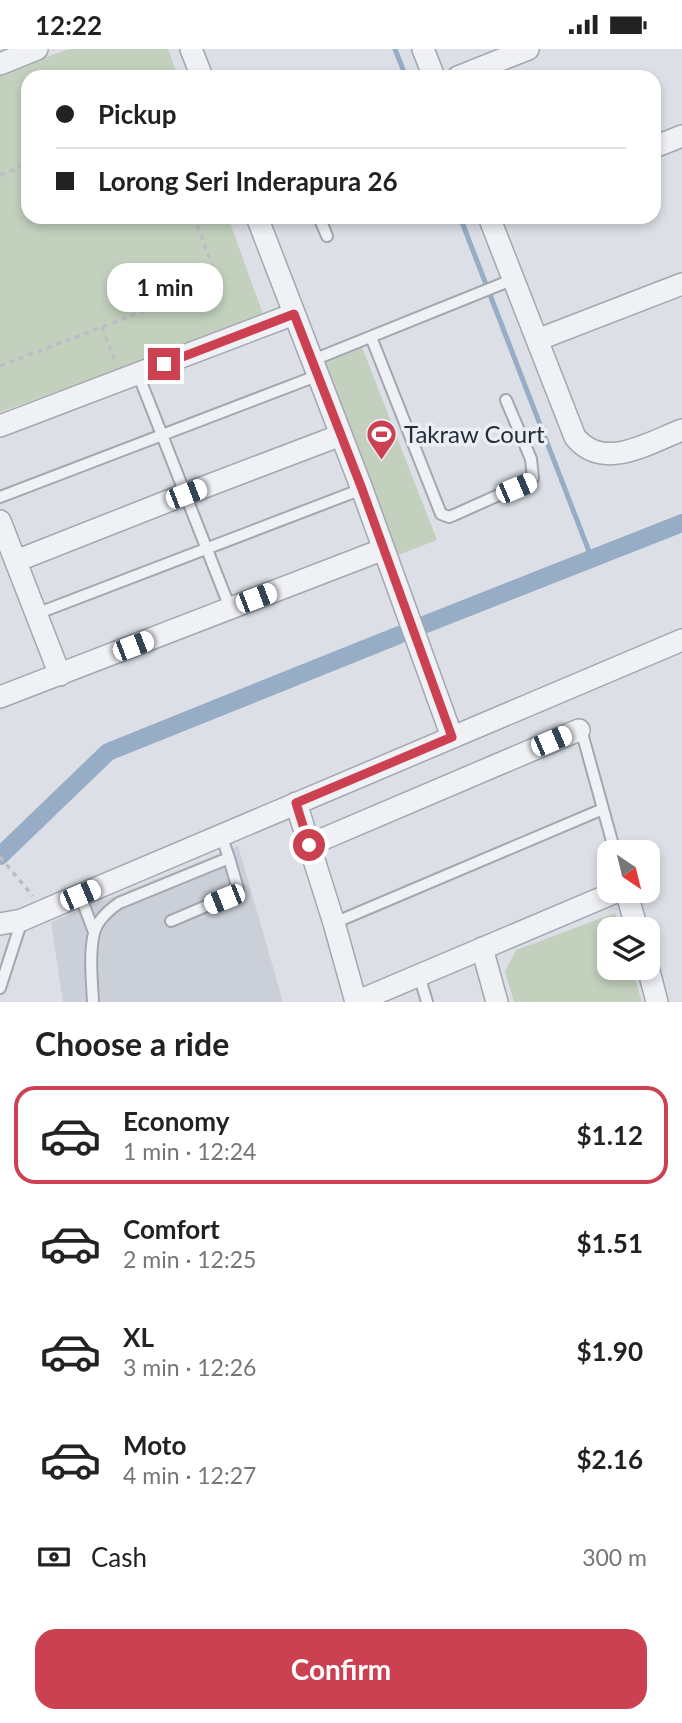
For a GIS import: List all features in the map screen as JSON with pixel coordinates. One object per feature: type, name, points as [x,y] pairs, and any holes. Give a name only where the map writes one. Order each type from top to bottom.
[{"type":"street","points":[[0,64],[37,49]]},
{"type":"street","points":[[191,49],[199,70]]},
{"type":"street","points":[[423,49],[431,70]]},
{"type":"street","points":[[476,70],[528,49]]},
{"type":"street","points":[[661,144],[682,136]]},
{"type":"street","points":[[260,224],[362,489],[452,737]]},
{"type":"street","points":[[491,224],[508,281],[537,340],[575,437],[582,446],[610,455],[627,452],[682,430]]},
{"type":"street","points":[[537,340],[682,283]]},
{"type":"street","points":[[0,426],[294,314]]},
{"type":"street","points":[[16,561],[341,435]]},
{"type":"street","points":[[0,521],[60,675]]},
{"type":"street","points":[[0,697],[384,549]]},
{"type":"street","points":[[0,924],[22,920],[45,911],[682,640]]},
{"type":"street","points":[[309,845],[579,730]]},
{"type":"street","points":[[296,803],[356,1002],[597,900]]},
{"type":"street","points":[[482,948],[497,1002]]},
{"type":"street","points":[[651,980],[657,1002]]},
{"type":"lane","points":[[322,224],[327,236]]},
{"type":"lane","points":[[0,498],[163,435],[316,367],[371,337],[508,281]]},
{"type":"lane","points":[[371,337],[441,514],[445,516],[454,515],[533,478],[531,459],[506,400]]},
{"type":"lane","points":[[130,377],[163,435],[230,608]]},
{"type":"lane","points":[[36,614],[362,489]]},
{"type":"lane","points":[[579,730],[612,840]]},
{"type":"lane","points":[[334,923],[603,809]]},
{"type":"lane","points":[[171,921],[237,893],[221,835]]},
{"type":"lane","points":[[94,932],[109,910],[119,903],[229,858]]},
{"type":"lane","points":[[80,895],[94,932],[91,968],[93,1002]]},
{"type":"lane","points":[[0,988],[22,920]]},
{"type":"lane","points":[[419,975],[427,1002]]},
{"type":"path","points":[[0,175],[21,168]]},
{"type":"path","points":[[0,366],[219,282],[197,224]]},
{"type":"path","points":[[102,327],[130,377]]},
{"type":"path","points":[[0,857],[45,911]]},
{"type":"shaded area","points":[[238,846],[283,1002],[63,1002],[51,922]]},
{"type":"green space","points":[[69,49],[168,49],[176,70],[21,70],[21,224],[231,224],[264,317],[0,412],[0,74]]},
{"type":"green space","points":[[360,342],[437,540],[393,557],[319,355]]},
{"type":"green space","points":[[597,920],[597,980],[636,980],[642,1002],[514,1002],[505,971],[516,950]]},
{"type":"waterway","points":[[395,49],[403,70]]},
{"type":"waterway","points":[[463,224],[592,559]]},
{"type":"waterway","points":[[426,624],[682,523]]},
{"type":"waterway","points":[[0,856],[108,752],[399,635]]},
{"type":"place","name":"Takraw Court","points":[[381,462]]},
{"type":"route","points":[[164,364],[294,314],[362,489],[452,737],[296,803],[309,845]]}]
